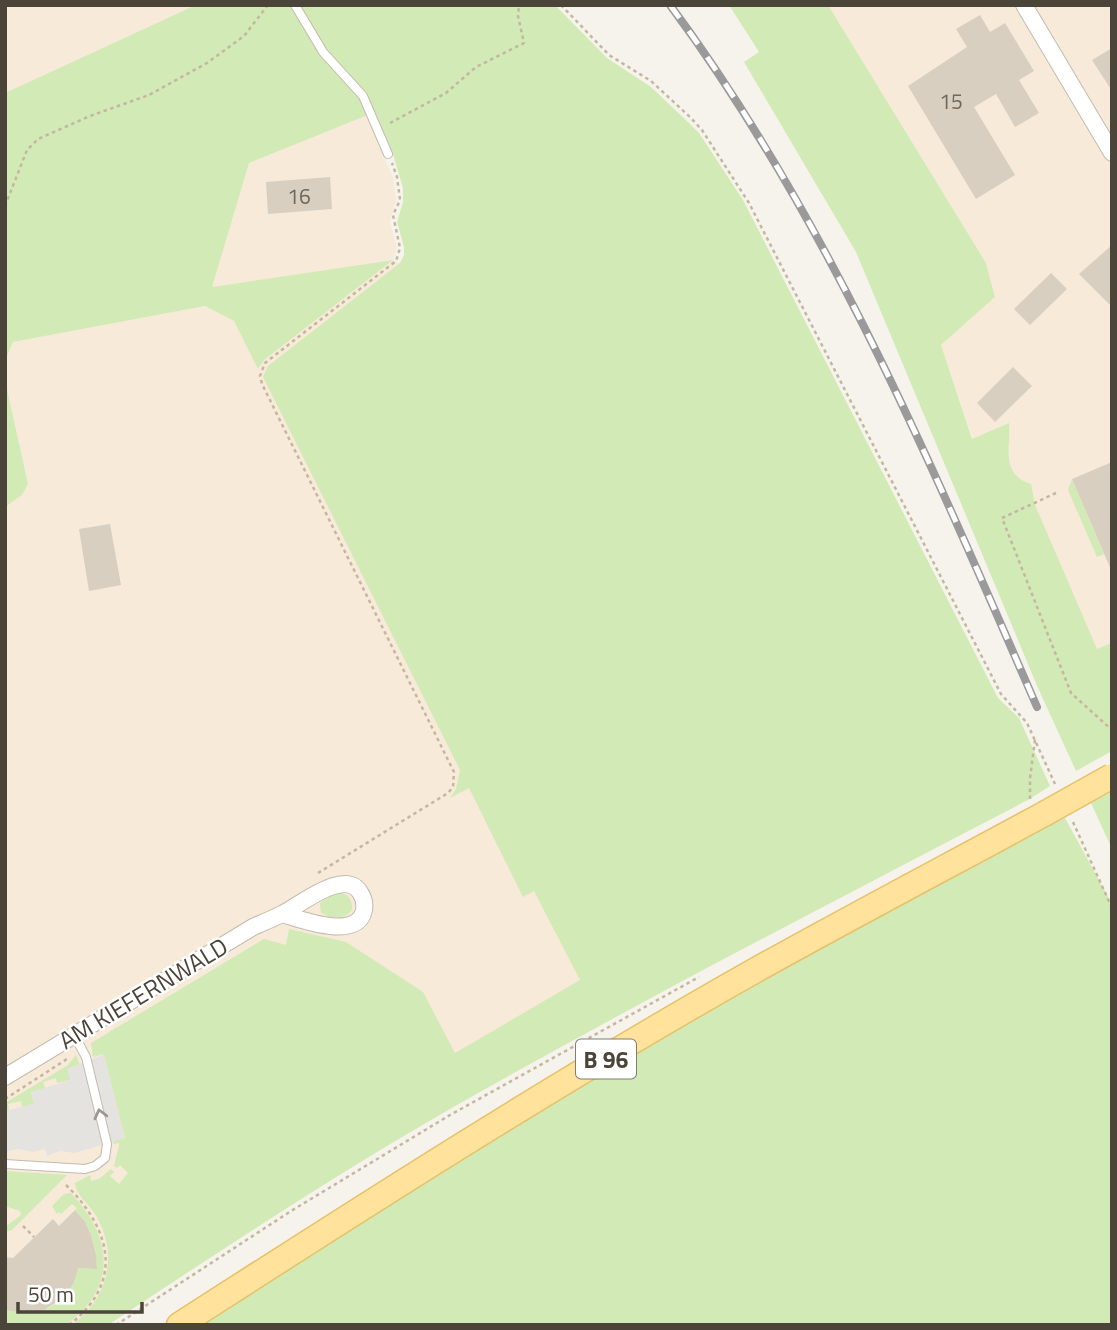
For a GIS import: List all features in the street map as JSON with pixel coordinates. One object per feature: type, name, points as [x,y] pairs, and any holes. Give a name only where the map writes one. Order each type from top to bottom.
[{"type":"main road","name":"B 96","points":[[179,1325],[391,1189],[658,1028],[1037,807],[1112,776]]},
{"type":"street","points":[[1024,5],[1112,153]]},
{"type":"street","name":"AM KIEFERNWALD","points":[[5,1077],[78,1041],[253,927],[337,884],[349,883],[357,887],[365,905],[358,920],[338,927],[282,914]]},
{"type":"lane","points":[[295,5],[323,52],[362,96],[388,154]]},
{"type":"lane","points":[[5,1164],[85,1169],[95,1166],[105,1158],[107,1144],[78,1041]]},
{"type":"path","points":[[5,206],[27,150],[38,139],[90,116],[149,95],[207,62],[244,36],[268,5]]},
{"type":"path","points":[[377,129],[446,93],[476,66],[524,43],[518,16],[519,5]]},
{"type":"path","points":[[561,5],[609,55],[651,81],[690,117],[702,130],[743,193],[1001,694]]},
{"type":"path","points":[[308,879],[448,793],[455,780],[454,772],[261,384],[260,376],[265,363],[396,261],[400,254],[393,221],[400,200],[400,189],[388,154]]},
{"type":"path","points":[[1056,493],[1002,517],[1071,693],[1112,730]]},
{"type":"path","points":[[1035,740],[1030,778],[1037,807]]},
{"type":"path","points":[[5,1099],[65,1062],[78,1041]]},
{"type":"path","points":[[66,1185],[86,1205],[96,1221],[104,1241],[106,1262],[99,1292],[86,1310],[69,1325]]},
{"type":"path","points":[[23,1226],[34,1237]]},
{"type":"shaded area","points":[[5,5],[196,5],[5,93]]},
{"type":"shaded area","points":[[828,5],[1112,5],[1112,663],[1076,681],[1020,481],[1013,474],[1010,464],[1008,423],[973,440],[941,345],[995,297],[986,263]]},
{"type":"shaded area","points":[[366,115],[393,178],[396,199],[390,222],[397,248],[393,260],[400,263],[436,235],[822,821],[108,1325],[5,1325],[5,507],[22,495],[28,484],[5,380],[5,361],[13,342],[205,306],[234,321],[258,368],[264,360],[391,260],[211,288],[249,163]]},
{"type":"shaded area","points":[[104,1054],[125,1138],[75,1153],[60,1151],[47,1156],[45,1149],[5,1152],[5,1111],[34,1104],[31,1092],[70,1080],[67,1069]]},
{"type":"green space","points":[[196,5],[555,5],[607,58],[651,87],[699,133],[743,200],[998,698],[1019,718],[1050,786],[665,990],[406,1134],[108,1325],[72,1325],[95,1302],[102,1288],[108,1259],[102,1229],[95,1214],[77,1191],[75,1183],[90,1175],[91,1181],[99,1179],[111,1169],[114,1172],[110,1176],[119,1184],[128,1173],[120,1165],[117,1168],[114,1166],[119,1143],[113,1144],[113,1141],[125,1138],[103,1054],[93,1057],[91,1043],[264,939],[286,945],[289,929],[346,942],[423,992],[455,1053],[580,980],[534,891],[523,897],[469,788],[450,798],[456,789],[460,770],[263,377],[268,366],[400,263],[404,255],[397,222],[403,202],[403,188],[392,151],[375,112],[249,163],[212,287],[393,260],[264,360],[258,369],[234,321],[205,306],[13,342],[5,361],[5,93]]},
{"type":"green space","points":[[729,5],[828,5],[986,263],[995,297],[941,345],[972,439],[1009,423],[1011,467],[1021,480],[1031,484],[1035,505],[1097,649],[1112,643],[1112,751],[1076,771],[1038,688],[856,252],[744,62],[759,52]]},
{"type":"green space","points":[[5,380],[28,484],[22,495],[5,507]]},
{"type":"green space","points":[[1072,479],[1104,554],[1097,557],[1068,490]]},
{"type":"green space","points":[[1112,792],[1112,849],[1091,803]]},
{"type":"green space","points":[[1065,818],[1112,904],[1112,1325],[199,1325],[410,1189],[728,998],[1048,821],[1050,825]]},
{"type":"green space","points":[[333,894],[348,896],[352,910],[337,918],[321,913],[320,903]]},
{"type":"green space","points":[[76,1055],[80,1065],[70,1080],[57,1083],[56,1078],[43,1082],[45,1089],[31,1092],[34,1104],[22,1107],[21,1101],[8,1104],[9,1110],[5,1111],[5,1103],[68,1065]]},
{"type":"green space","points":[[5,1171],[67,1175],[12,1230],[5,1232],[5,1227],[21,1215],[20,1211],[5,1206]]},
{"type":"green space","points":[[71,1193],[95,1227],[101,1244],[104,1261],[102,1278],[95,1294],[83,1310],[66,1325],[5,1325],[5,1309],[31,1312],[52,1306],[67,1292],[77,1268],[97,1269],[92,1237],[75,1210],[77,1208],[72,1204],[61,1214],[57,1214],[52,1206],[64,1194]]},
{"type":"building","points":[[980,15],[990,32],[1005,23],[1034,71],[1019,80],[1039,113],[1015,127],[996,94],[974,107],[1015,175],[976,199],[908,86],[967,47],[956,29]]},
{"type":"building","points":[[1112,48],[1112,91],[1092,60]]},
{"type":"building","points":[[330,177],[332,209],[268,214],[266,182]]},
{"type":"building","points":[[1112,245],[1112,307],[1079,274]]},
{"type":"building","points":[[1051,273],[1067,289],[1030,325],[1014,309]]},
{"type":"building","points":[[1013,367],[1032,386],[995,422],[977,403]]},
{"type":"building","points":[[1112,462],[1112,572],[1072,479]]},
{"type":"building","points":[[110,524],[121,585],[89,591],[79,529]]},
{"type":"building","points":[[75,1210],[91,1235],[97,1269],[78,1268],[65,1297],[44,1310],[28,1313],[5,1310],[5,1257],[13,1258],[53,1219],[59,1226]]},
{"type":"railway","points":[[670,5],[727,86],[828,257],[916,435],[1037,707]]}]
